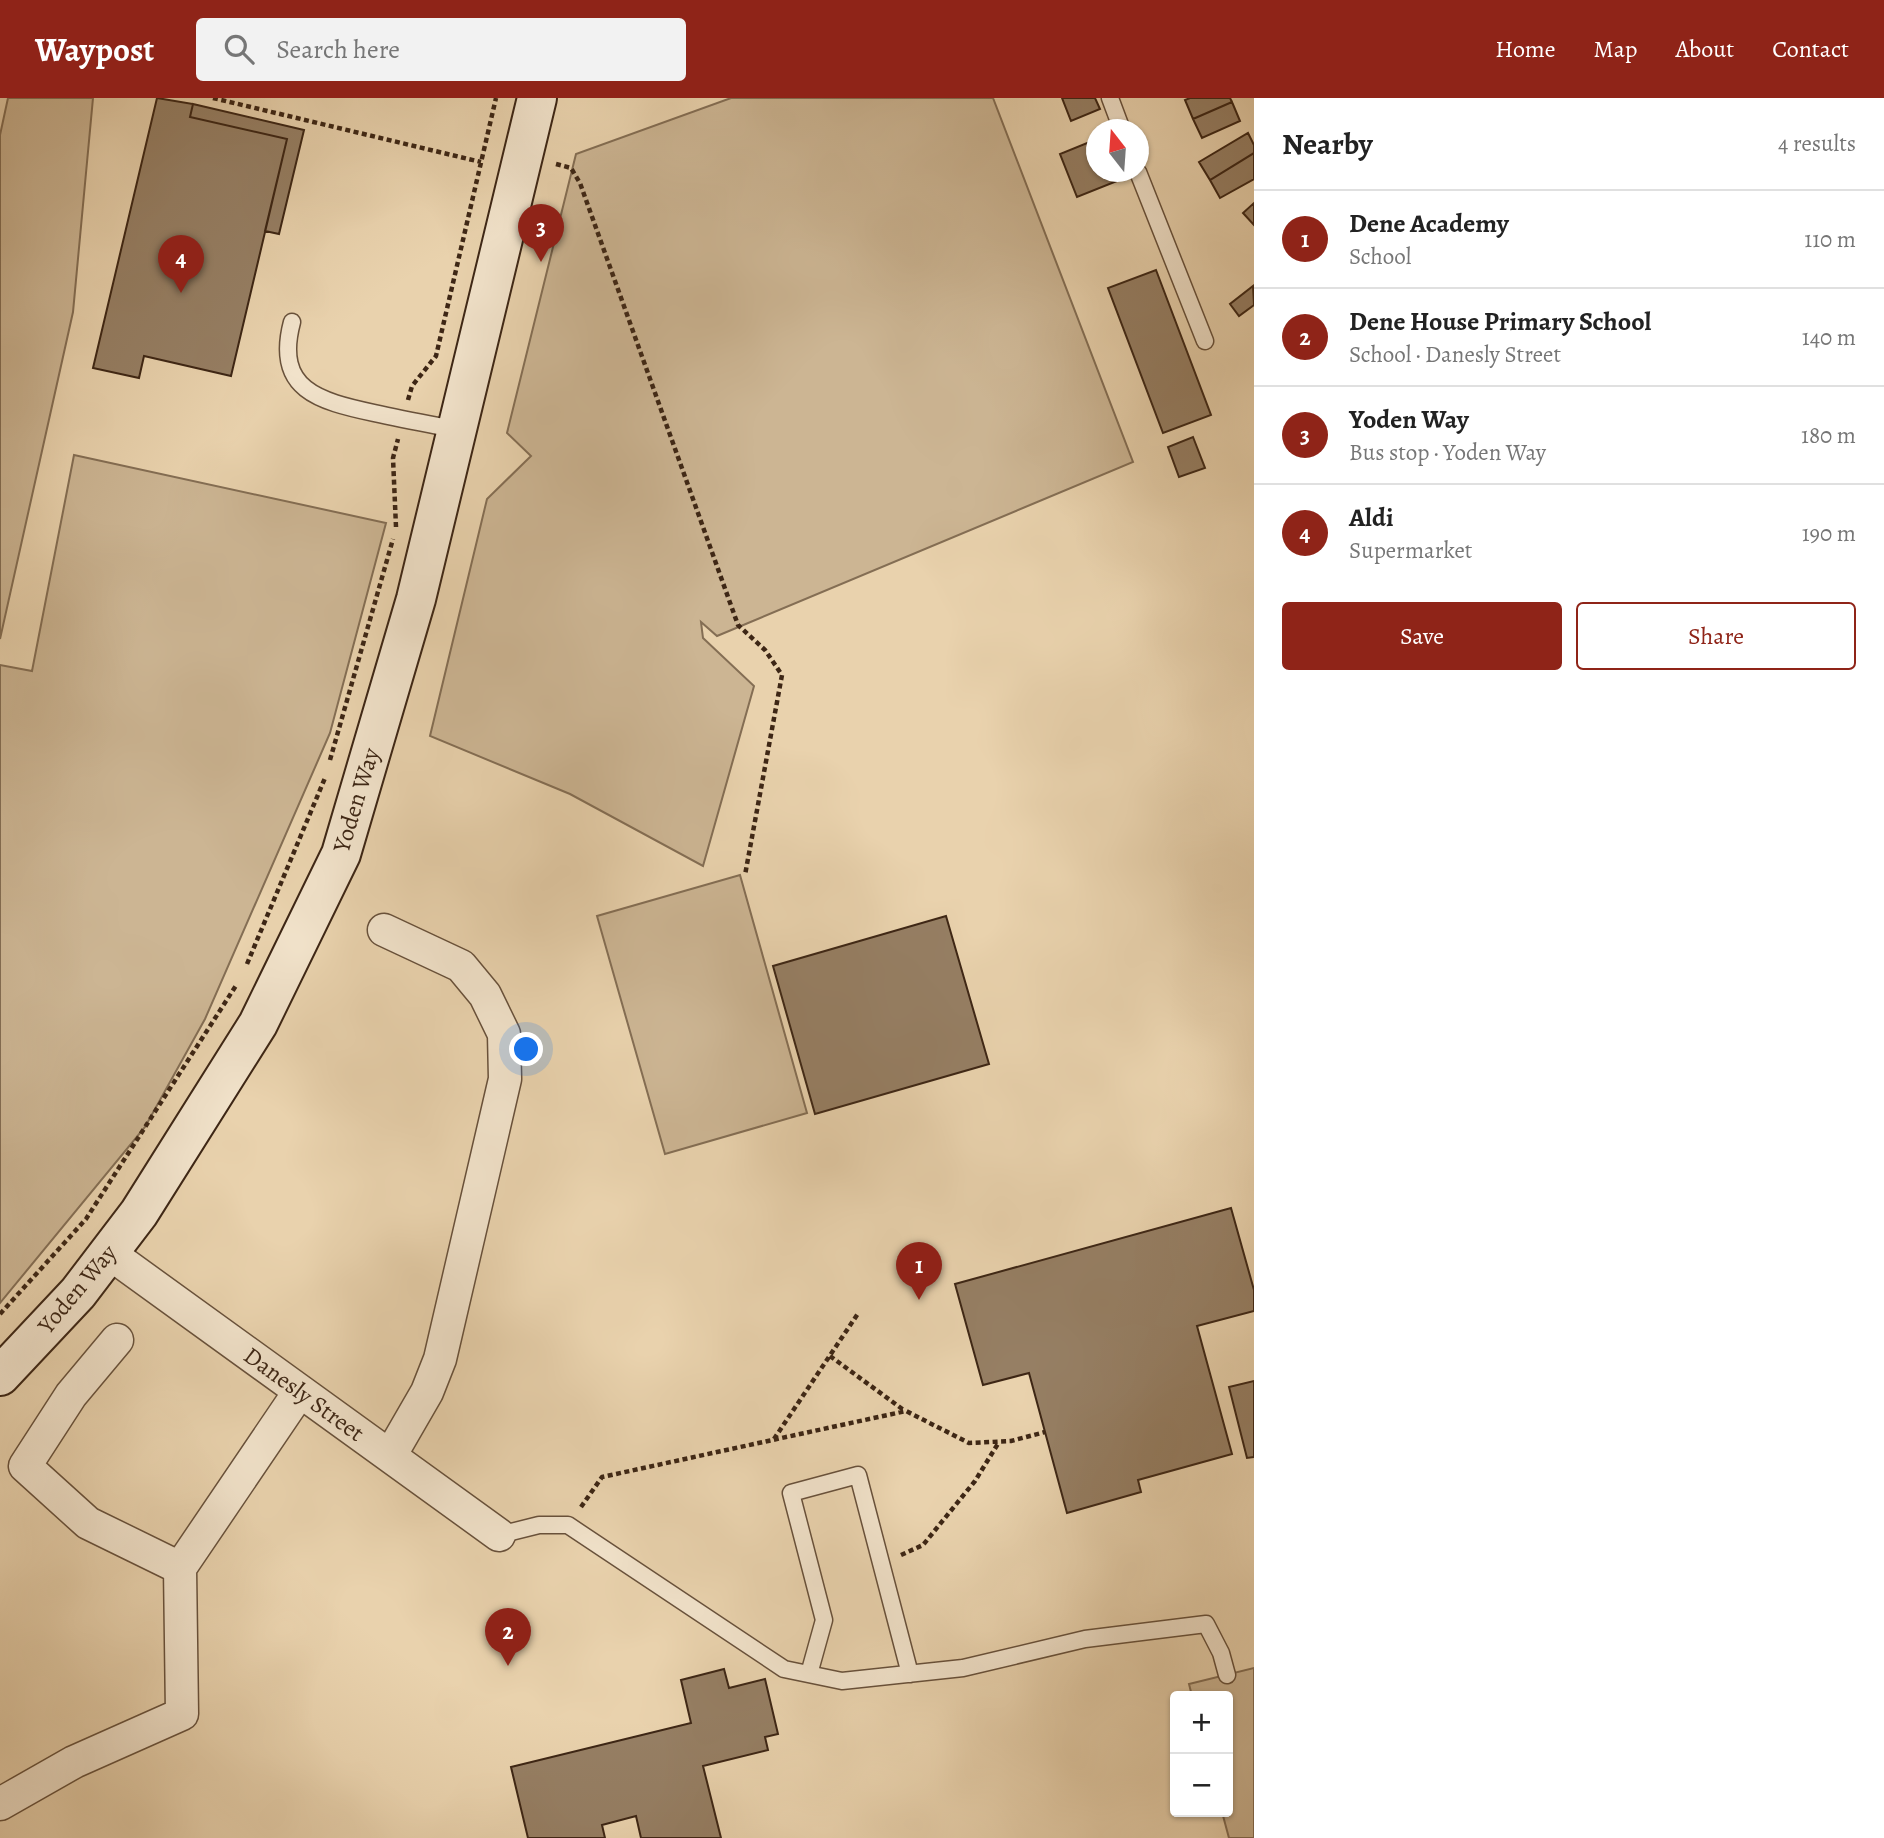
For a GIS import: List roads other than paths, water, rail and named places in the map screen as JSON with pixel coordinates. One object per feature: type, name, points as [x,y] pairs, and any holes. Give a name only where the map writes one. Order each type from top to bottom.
[{"type":"main road","name":"Yoden Way","points":[[0,1376],[78,1293],[139,1213],[258,1024],[341,854],[416,599],[454,429],[537,98]]},
{"type":"street","points":[[384,930],[461,966],[485,995],[504,1034],[505,1079],[440,1359],[427,1392],[390,1456]]},
{"type":"street","name":"Danesly Street","points":[[109,1253],[499,1535]]},
{"type":"street","points":[[117,1340],[71,1395],[25,1466],[88,1523],[180,1568]]},
{"type":"street","points":[[0,1804],[74,1762],[182,1714],[180,1568],[300,1391]]},
{"type":"lane","points":[[1110,98],[1118,119]]},
{"type":"lane","points":[[1142,182],[1205,341]]},
{"type":"lane","points":[[292,322],[285,345],[289,368],[300,385],[320,399],[454,429]]},
{"type":"lane","points":[[809,1674],[824,1620],[790,1493],[858,1475],[910,1674]]},
{"type":"lane","points":[[499,1535],[539,1525],[568,1525],[784,1669],[842,1681],[963,1668],[1085,1639],[1206,1624],[1221,1653],[1227,1675]]},
{"type":"place","name":"Yoden Way","points":[[541,262]]},
{"type":"place","name":"Aldi","points":[[181,293]]},
{"type":"place","name":"Dene Academy","points":[[919,1300]]},
{"type":"place","name":"Dene House Primary School","points":[[508,1666]]}]
